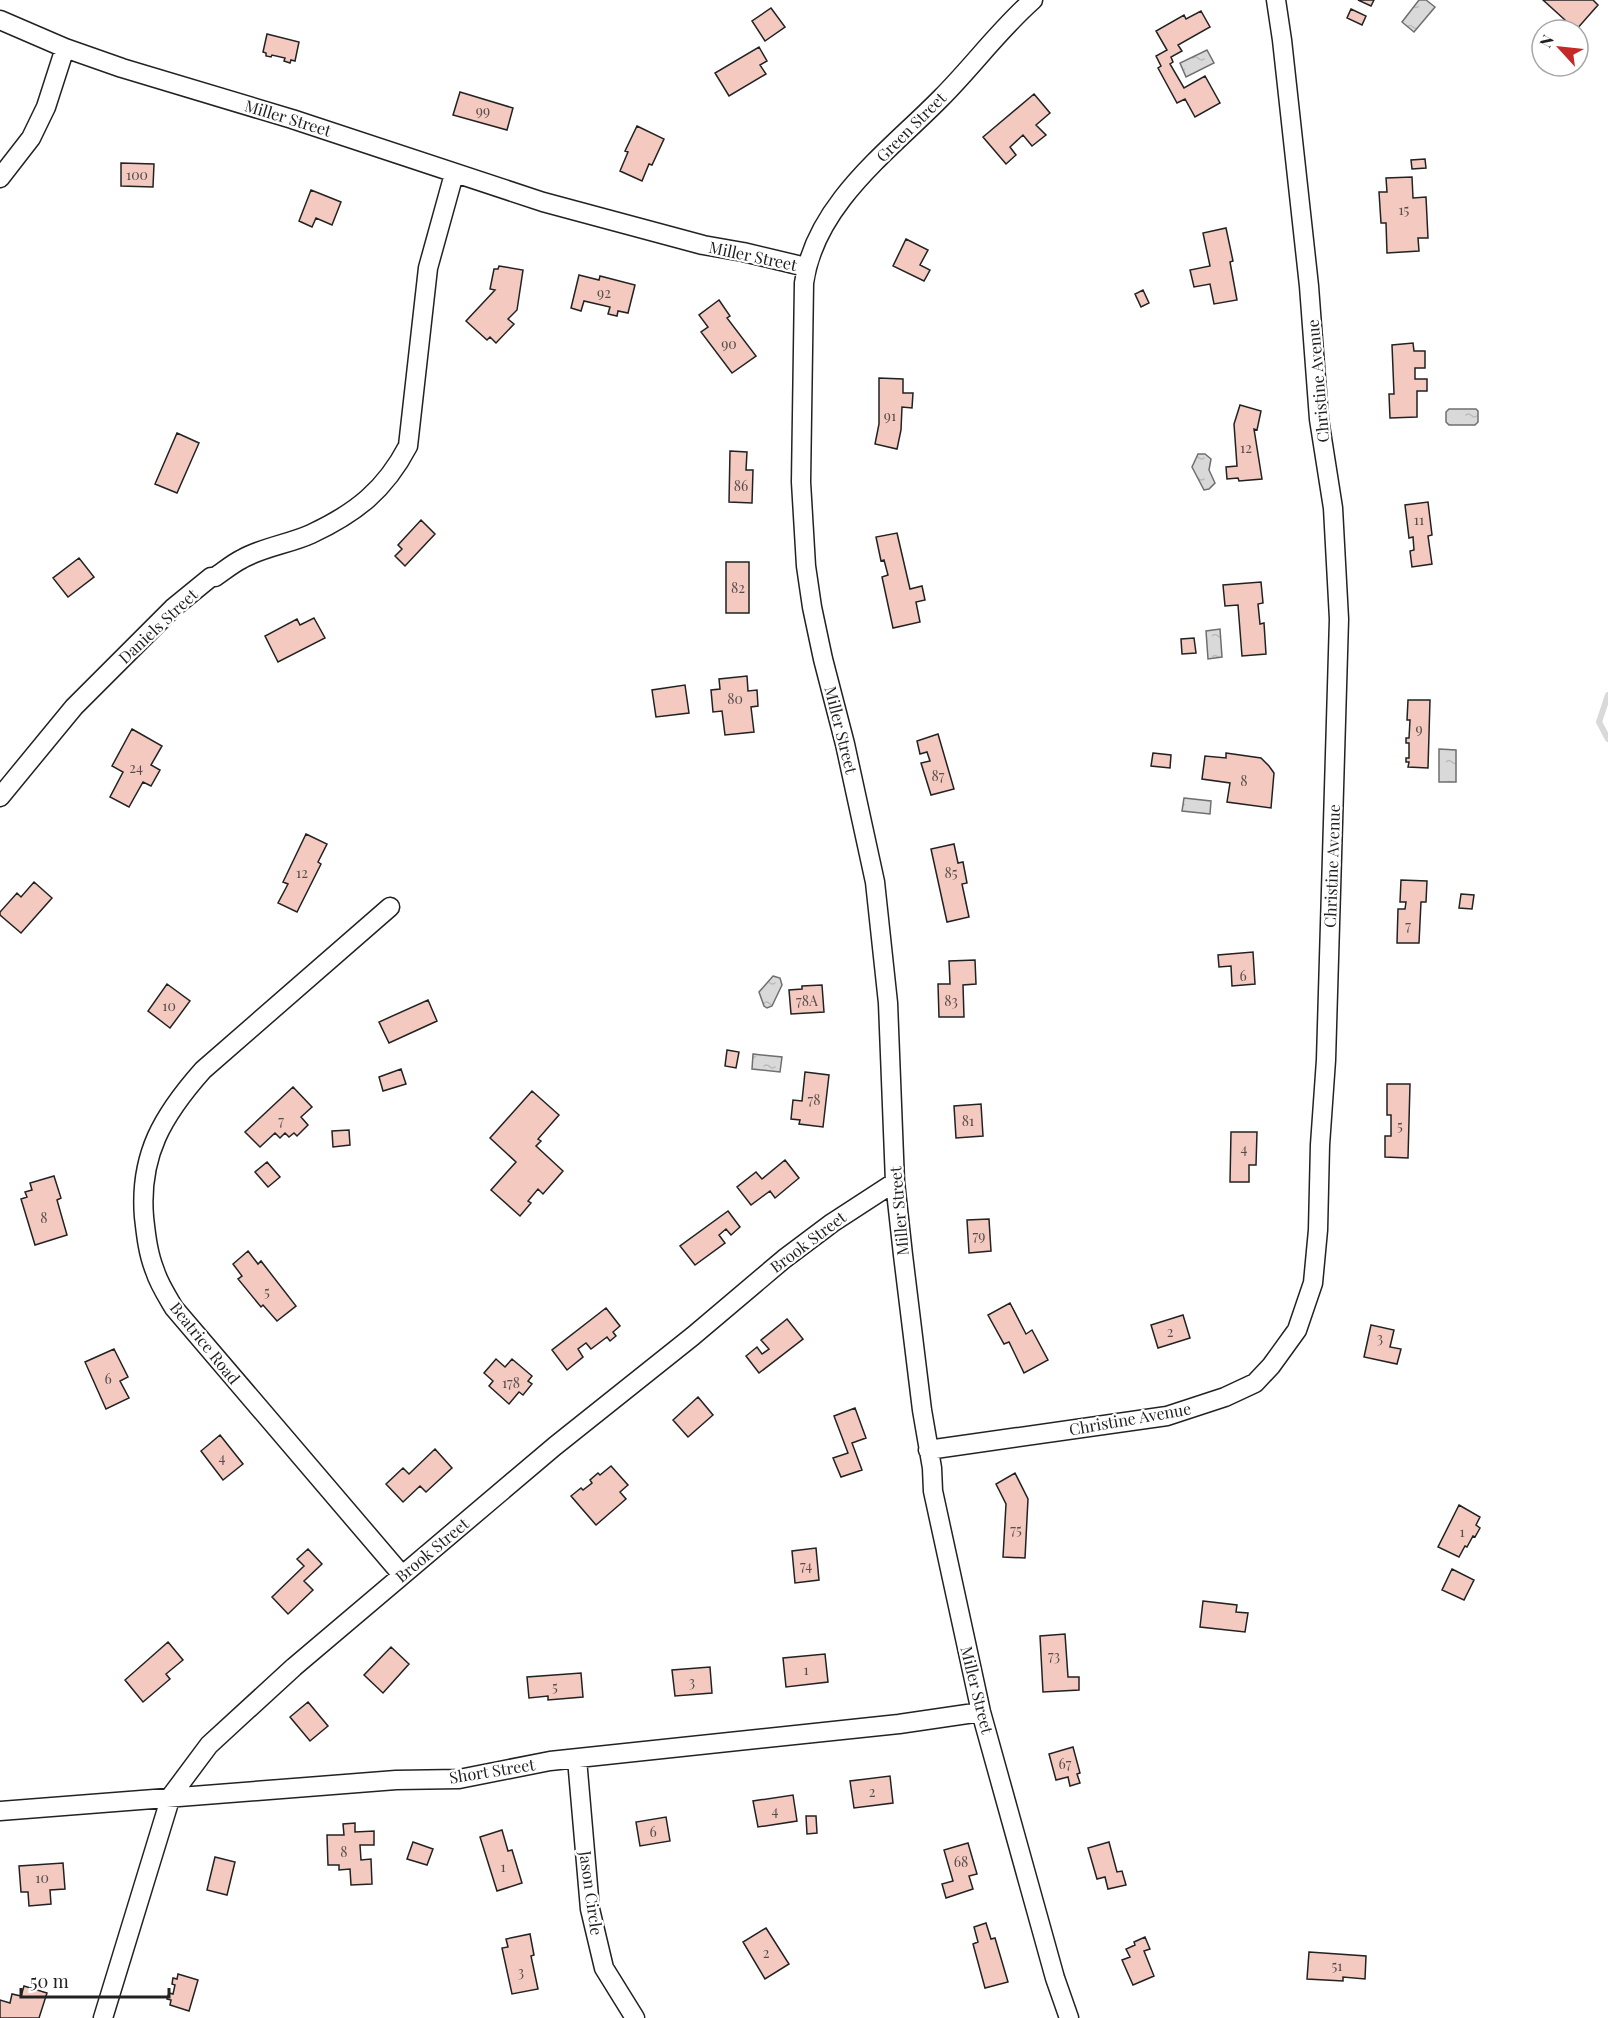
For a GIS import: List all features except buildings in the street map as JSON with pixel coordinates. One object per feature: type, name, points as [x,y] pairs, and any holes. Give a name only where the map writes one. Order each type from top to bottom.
[{"type":"street","name":"Green Street","points":[[806,267],[834,211],[867,170],[942,97],[1000,31],[1033,0]]},
{"type":"street","name":"Christine Avenue","points":[[928,1449],[1167,1416],[1225,1397],[1255,1383],[1271,1366],[1297,1330],[1313,1283],[1318,1230],[1320,1145],[1326,1060],[1339,620],[1333,508],[1319,419],[1309,286],[1276,0]]},
{"type":"street","name":"Miller Street","points":[[0,20],[65,48],[122,68],[292,119],[543,202],[640,230],[806,267],[801,482],[806,566],[823,659],[845,744],[875,882],[888,1003],[895,1182],[933,1491],[981,1712],[1055,1978],[1069,2018]]},
{"type":"street","points":[[0,178],[30,138],[46,107],[65,48]]},
{"type":"street","name":"Daniels Street","points":[[0,797],[74,707],[173,608],[211,578],[243,558],[311,534],[347,514],[370,498],[391,476],[408,446],[428,268],[454,174]]},
{"type":"street","name":"Beatrice Road","points":[[390,907],[220,1055],[182,1094],[165,1119],[151,1151],[144,1186],[143,1209],[155,1272],[174,1308],[402,1575]]},
{"type":"street","name":"Brook Street","points":[[103,2018],[171,1796],[209,1745],[294,1667],[546,1453],[693,1336],[784,1259],[832,1223],[895,1182]]},
{"type":"street","name":"Short Street","points":[[0,1811],[396,1780],[459,1779],[550,1761],[899,1724],[981,1712]]},
{"type":"street","name":"Jason Circle","points":[[577,1759],[590,1909],[604,1968],[635,2018]]},
{"type":"water","points":[[1419,0],[1426,0],[1435,7],[1414,32],[1402,22]]},
{"type":"water","points":[[1207,50],[1214,63],[1186,77],[1180,63]]},
{"type":"water","points":[[1449,409],[1476,409],[1478,422],[1475,425],[1449,425],[1446,422],[1446,412]]},
{"type":"water","points":[[1198,454],[1205,454],[1211,459],[1209,470],[1215,483],[1209,489],[1204,490],[1192,467]]},
{"type":"water","points":[[1220,629],[1222,657],[1208,659],[1206,631]]},
{"type":"water","points":[[1439,749],[1456,750],[1456,782],[1439,782]]},
{"type":"water","points":[[1184,798],[1211,801],[1210,814],[1182,811]]},
{"type":"water","points":[[773,976],[780,978],[782,985],[772,1006],[767,1008],[759,992]]},
{"type":"water","points":[[753,1054],[782,1057],[780,1072],[752,1069]]},
{"type":"waterway","points":[[1608,695],[1599,722],[1608,739]]}]
